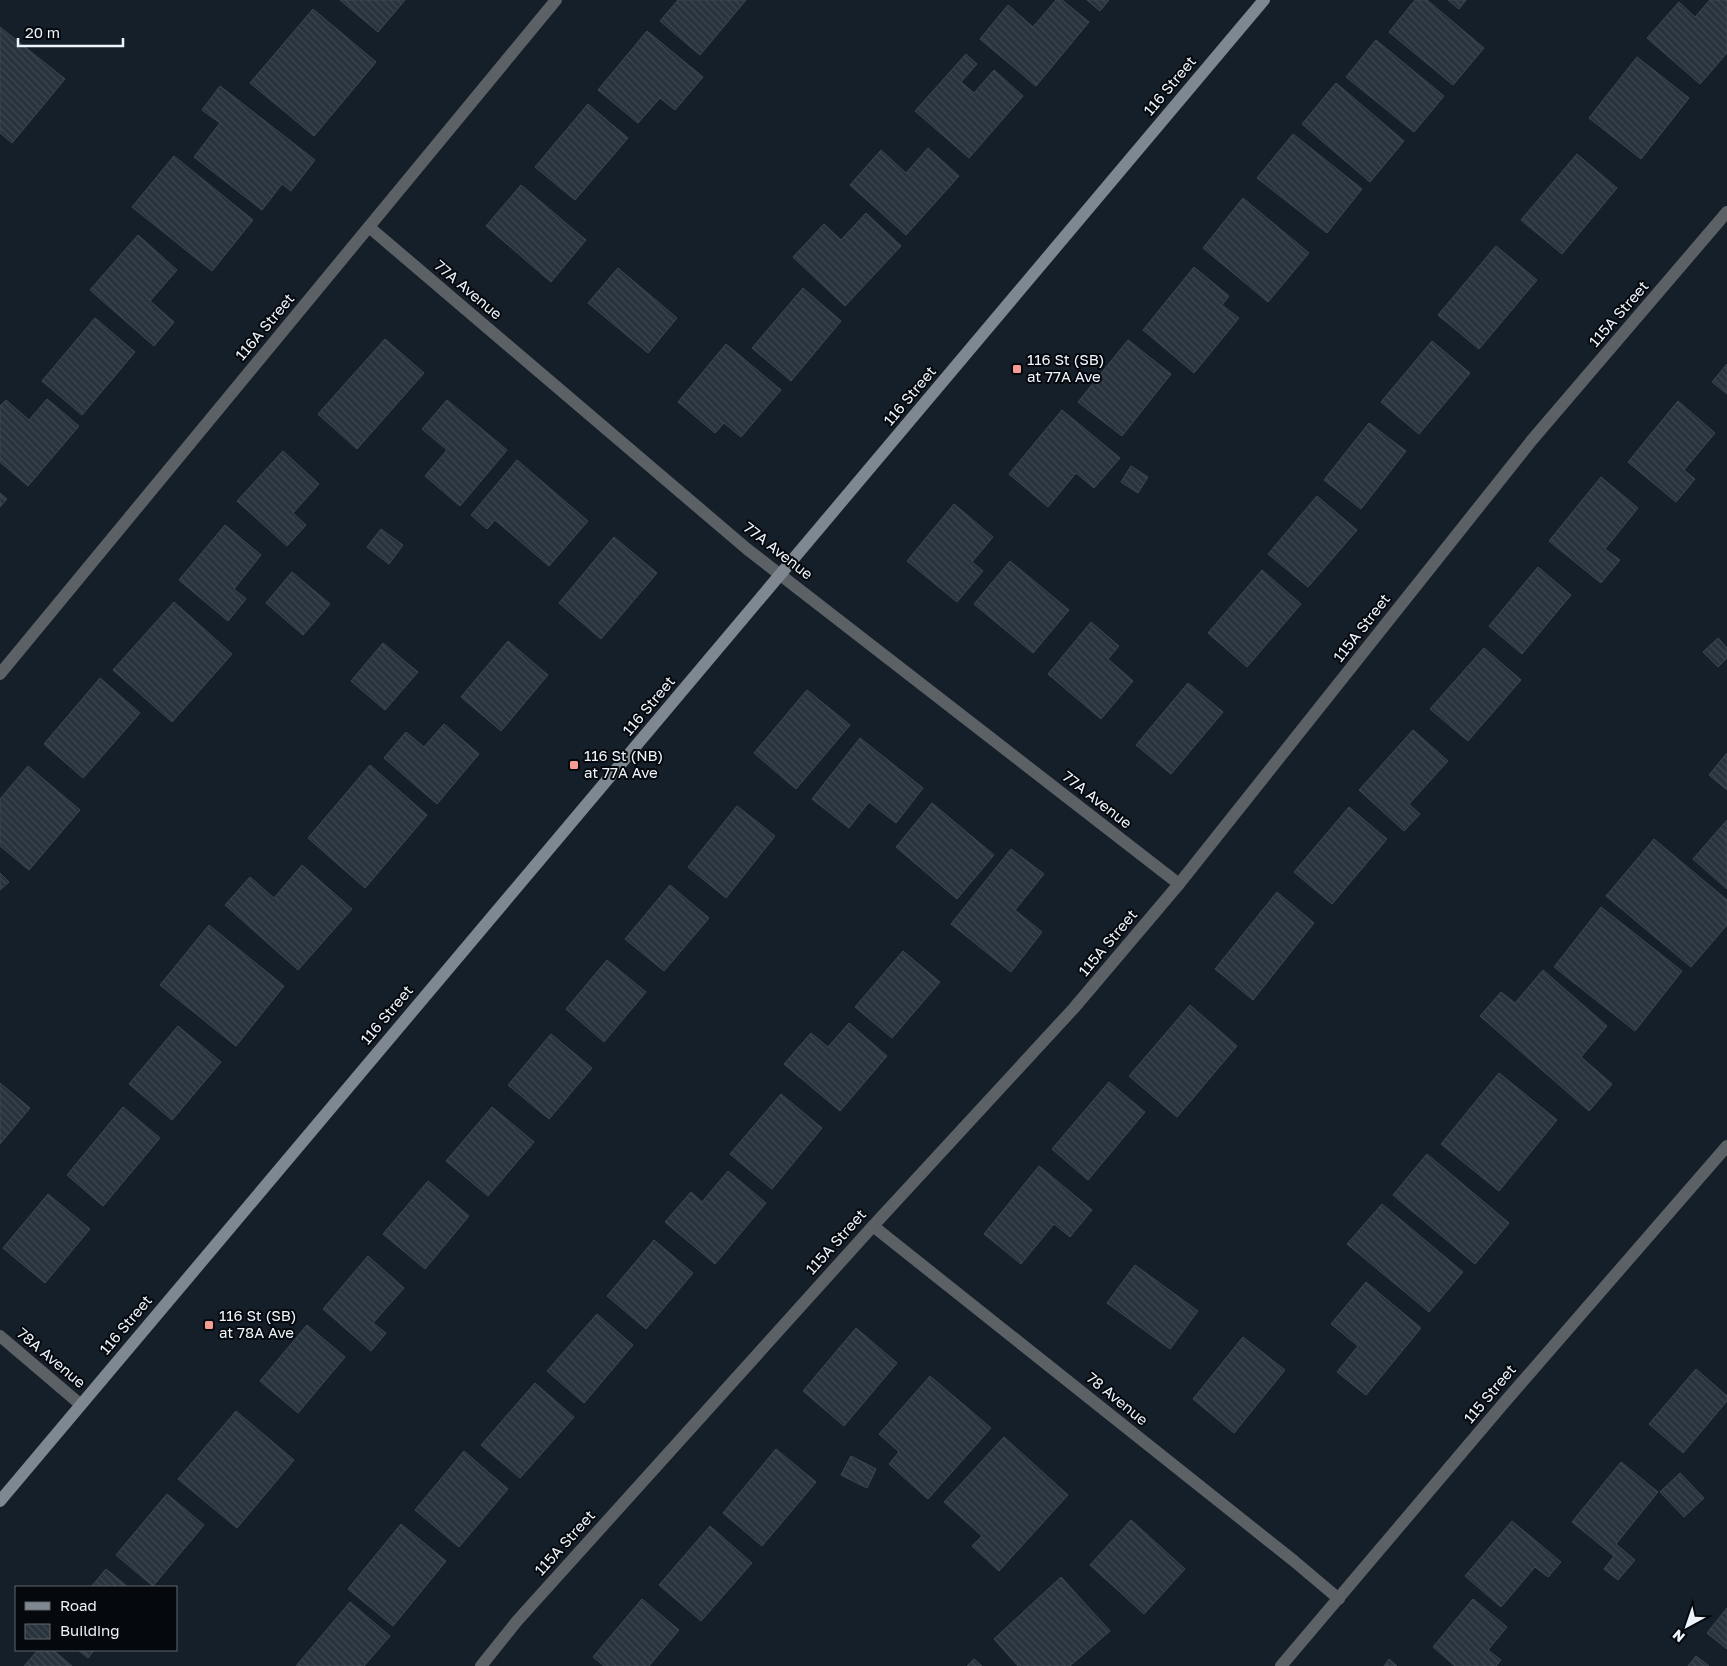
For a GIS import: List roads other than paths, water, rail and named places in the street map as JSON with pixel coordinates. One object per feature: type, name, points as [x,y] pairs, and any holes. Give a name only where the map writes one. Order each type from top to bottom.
[{"type":"street","name":"116A Street","points":[[0,674],[556,0]]},
{"type":"street","name":"116 Street","points":[[0,1501],[1264,0]]},
{"type":"street","name":"115A Street","points":[[481,1666],[516,1621],[873,1226],[1074,1008],[1179,884],[1532,440],[1727,212]]},
{"type":"street","name":"77A Avenue","points":[[369,227],[747,549],[1179,884]]},
{"type":"street","name":"115 Street","points":[[1281,1666],[1727,1146]]},
{"type":"street","name":"78 Avenue","points":[[873,1226],[1294,1561],[1339,1600]]},
{"type":"street","name":"78A Avenue","points":[[0,1336],[80,1404]]},
{"type":"place","name":"116 St (SB) at 77A Ave","points":[[1017,369]]},
{"type":"place","name":"116 St (NB) at 77A Ave","points":[[574,765]]},
{"type":"place","name":"116 St (SB) at 78A Ave","points":[[209,1325]]}]
